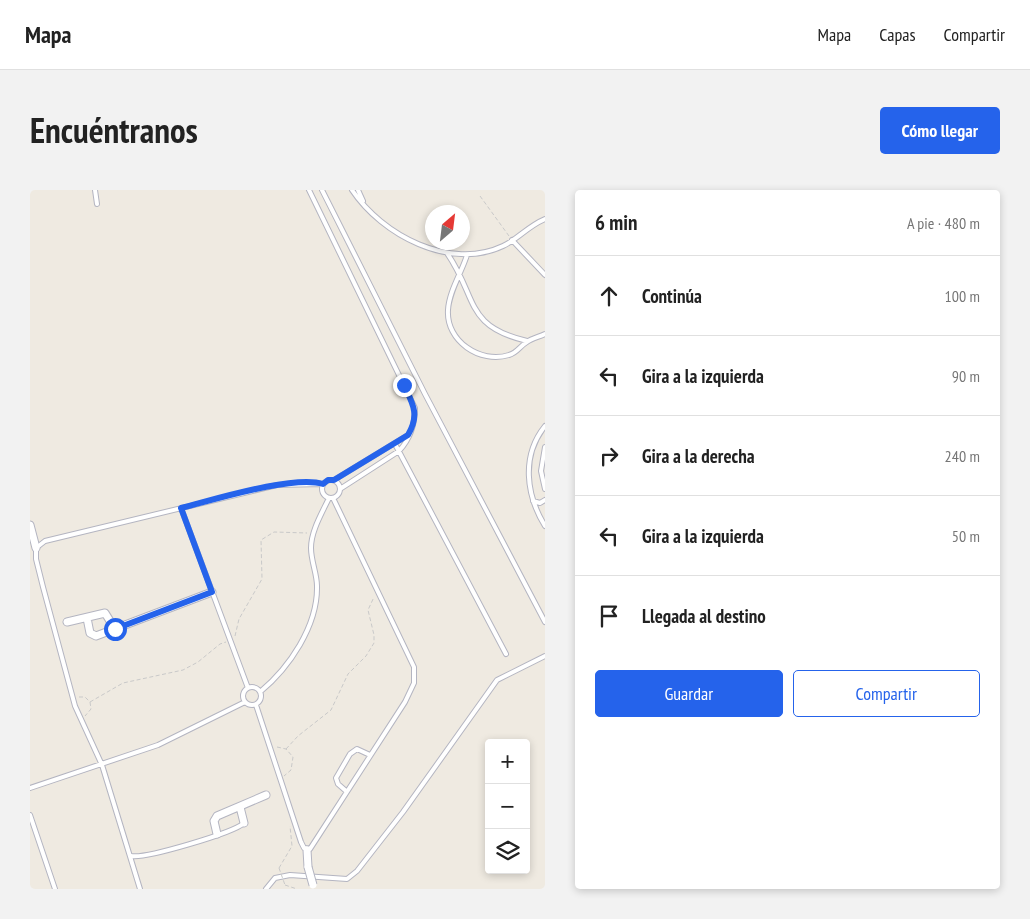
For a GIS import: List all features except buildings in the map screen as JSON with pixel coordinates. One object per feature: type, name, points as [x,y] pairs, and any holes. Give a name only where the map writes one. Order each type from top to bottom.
[{"type":"street","points":[[30,525],[36,548]]},
{"type":"street","points":[[87,618],[93,635],[96,636],[212,592]]},
{"type":"street","points":[[68,622],[106,614],[115,629]]},
{"type":"street","points":[[217,834],[214,819],[266,795]]},
{"type":"street","points":[[240,807],[244,823]]},
{"type":"street","points":[[307,850],[308,867],[314,887]]},
{"type":"lane","points":[[95,190],[97,204]]},
{"type":"lane","points":[[260,692],[277,678],[291,660],[310,619],[317,587],[311,547],[319,518],[331,498],[338,494],[340,489],[399,451],[405,444],[415,424],[412,400],[309,190]]},
{"type":"lane","points":[[322,190],[425,394],[545,622]]},
{"type":"lane","points":[[352,190],[366,208],[386,225],[408,238],[447,253],[467,255],[503,246],[530,225],[545,219]]},
{"type":"lane","points":[[358,190],[366,208]]},
{"type":"lane","points":[[512,240],[545,275]]},
{"type":"lane","points":[[447,253],[461,274],[471,303],[481,318],[500,332],[528,341]]},
{"type":"lane","points":[[467,255],[448,309],[453,332],[458,340],[480,355],[495,358],[512,355],[528,341],[545,334]]},
{"type":"lane","points":[[545,426],[533,448],[529,467],[529,486],[533,501],[545,526]]},
{"type":"lane","points":[[256,704],[301,842],[307,850],[312,846],[405,702],[414,683],[414,667],[331,498],[322,491],[323,484],[328,480],[334,480],[408,435]]},
{"type":"lane","points":[[395,444],[506,654]]},
{"type":"lane","points":[[545,447],[542,471],[545,489]]},
{"type":"lane","points":[[334,480],[340,489]]},
{"type":"lane","points":[[140,889],[102,765],[73,698],[42,587],[36,559],[36,548],[45,541],[277,485],[316,482],[323,484]]},
{"type":"lane","points":[[533,501],[540,503],[545,500]]},
{"type":"lane","points":[[181,508],[248,688]]},
{"type":"lane","points":[[541,518],[543,512]]},
{"type":"lane","points":[[266,889],[275,878],[290,875],[347,879],[357,871],[403,812],[497,680],[545,656]]},
{"type":"lane","points":[[248,688],[254,688],[260,692]]},
{"type":"lane","points":[[248,688],[243,694],[245,702],[250,705],[256,704],[261,697],[260,692]]},
{"type":"lane","points":[[30,788],[158,745],[245,702]]},
{"type":"lane","points":[[346,791],[338,784],[336,778],[350,754],[357,750],[370,755]]},
{"type":"lane","points":[[30,815],[55,889]]},
{"type":"lane","points":[[131,856],[138,858],[162,853],[244,823]]},
{"type":"path","points":[[480,196],[512,240]]},
{"type":"path","points":[[90,702],[123,683],[183,670],[198,662],[220,644],[231,641],[234,638],[239,620],[259,589],[262,579],[261,540],[274,532],[314,534]]},
{"type":"path","points":[[286,749],[298,736],[331,710],[348,674],[366,656],[374,643],[368,610],[378,592]]},
{"type":"path","points":[[73,698],[83,697],[90,702]]},
{"type":"path","points":[[81,718],[89,713],[90,702]]},
{"type":"path","points":[[293,817],[289,822],[292,846],[279,868],[285,885],[297,889]]},
{"type":"route","points":[[115,629],[212,592],[181,508],[277,485],[316,482],[323,484],[328,480],[334,480],[408,435],[415,424],[414,408],[404,385]]}]
